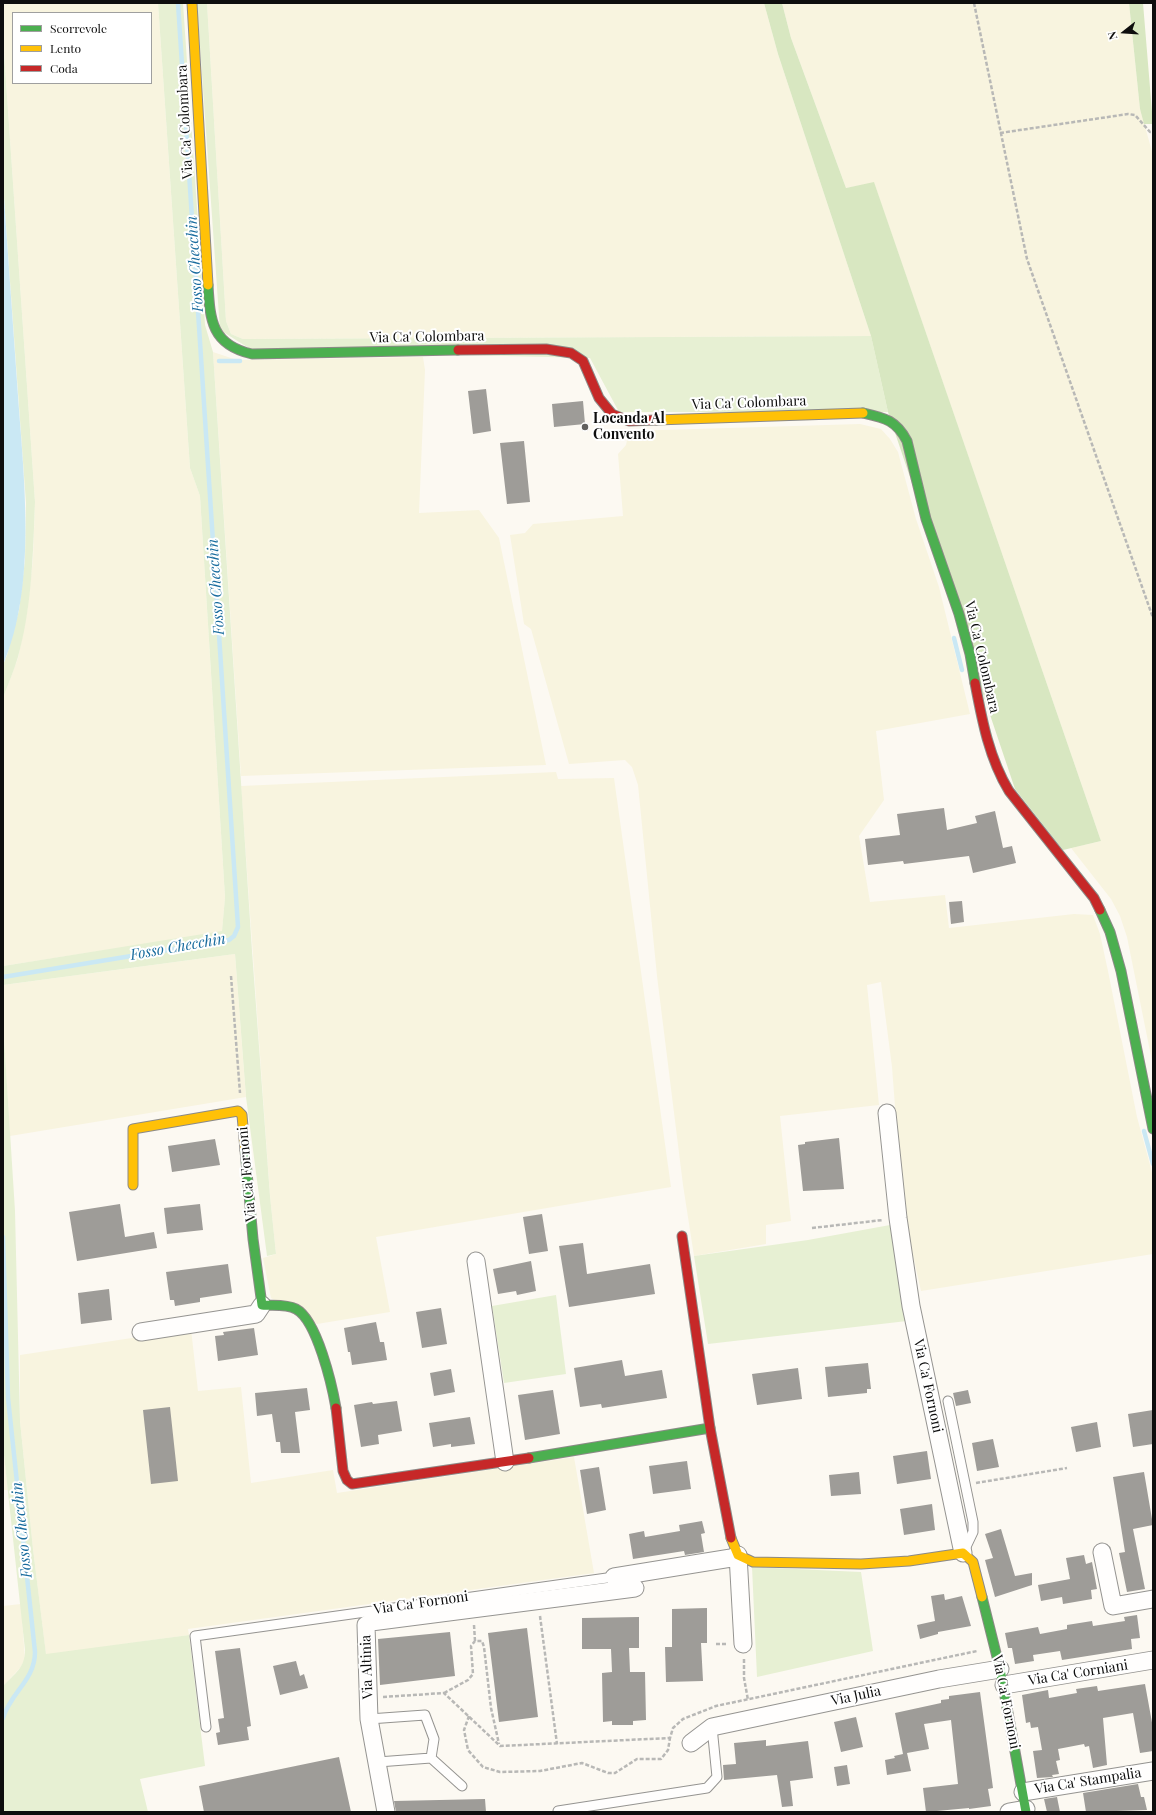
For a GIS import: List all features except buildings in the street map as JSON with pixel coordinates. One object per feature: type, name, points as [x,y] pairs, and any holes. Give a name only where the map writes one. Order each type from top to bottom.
[{"type":"street","name":"Via Ca' Colombara","points":[[192,3],[209,302],[214,329],[220,340],[228,346],[239,352],[252,354],[538,349],[561,350],[573,354],[583,361],[600,402],[607,411],[616,418],[629,421],[861,413],[886,418],[901,430],[911,453],[926,519],[960,614],[970,654],[985,734],[994,763],[1009,791],[1094,898],[1110,932],[1121,971],[1153,1129]]},
{"type":"street","name":"Via Ca' Fornoni","points":[[133,1185],[133,1129],[238,1111],[242,1115],[253,1240],[262,1305]]},
{"type":"street","name":"Via Ca' Fornoni","points":[[887,1113],[898,1218],[911,1306],[963,1553],[973,1562],[1002,1677],[1023,1792],[1026,1811],[1009,1812]]},
{"type":"street","points":[[682,1236],[710,1428],[731,1541],[738,1555],[743,1644]]},
{"type":"street","points":[[476,1261],[505,1462]]},
{"type":"street","points":[[141,1332],[256,1314],[262,1305],[288,1307],[298,1310],[312,1330],[325,1363],[331,1385],[343,1471],[347,1480],[352,1484],[505,1462],[710,1428]]},
{"type":"street","points":[[1102,1552],[1113,1606],[1153,1599]]},
{"type":"street","points":[[738,1555],[753,1562],[861,1564],[909,1561],[963,1553]]},
{"type":"street","name":"Via Ca' Fornoni","points":[[614,1577],[731,1558],[738,1555]]},
{"type":"street","name":"Via Altinia","points":[[386,1812],[369,1719],[366,1625],[371,1622],[635,1588]]},
{"type":"street","name":"Via Ca' Corniani","points":[[1002,1677],[1153,1660]]},
{"type":"street","name":"Via Julia","points":[[691,1743],[712,1727],[753,1718],[939,1679],[1002,1677]]},
{"type":"street","name":"Via Ca' Stampalia","points":[[1023,1792],[1153,1770]]},
{"type":"lane","name":"Via Ca' Fornoni","points":[[948,1401],[973,1522],[973,1532],[963,1553]]},
{"type":"lane","name":"Via Ca' Fornoni","points":[[206,1727],[195,1636],[614,1577]]},
{"type":"lane","points":[[369,1719],[425,1715],[434,1739],[431,1758]]},
{"type":"lane","points":[[558,1811],[707,1788],[717,1777],[712,1727]]},
{"type":"lane","points":[[378,1762],[431,1758],[462,1786]]},
{"type":"path","points":[[974,3],[1027,259],[1153,618]]},
{"type":"path","points":[[1000,133],[1128,114],[1135,115],[1150,132],[1153,132]]},
{"type":"path","points":[[231,976],[242,1115]]},
{"type":"path","points":[[812,1228],[898,1218]]},
{"type":"path","points":[[966,1485],[1067,1468]]},
{"type":"path","points":[[540,1616],[557,1744]]},
{"type":"path","points":[[377,1698],[444,1693],[468,1680],[473,1674],[471,1646],[475,1641],[474,1625]]},
{"type":"path","points":[[475,1641],[482,1641],[484,1647],[491,1708],[500,1746]]},
{"type":"path","points":[[743,1644],[744,1678],[753,1718]]},
{"type":"path","points":[[469,1716],[464,1730],[468,1750],[483,1767],[500,1772],[540,1771],[582,1764],[608,1773],[615,1773],[637,1759],[661,1760],[668,1750],[673,1728],[683,1720],[716,1706],[994,1648]]},
{"type":"path","points":[[444,1693],[500,1746],[670,1738]]},
{"type":"shaded area","points":[[3,3],[158,3],[190,468],[200,496],[225,897],[222,932],[3,966],[3,698],[18,658],[27,612],[33,559],[35,502],[3,38]]},
{"type":"shaded area","points":[[207,3],[764,3],[778,54],[871,336],[243,339],[231,334],[226,321]]},
{"type":"shaded area","points":[[782,3],[1129,3],[1140,109],[1153,155],[1153,1066],[1127,937],[1120,916],[1111,899],[1071,848],[1101,841],[874,183],[846,188],[791,38]]},
{"type":"shaded area","points":[[213,352],[237,360],[423,357],[425,370],[419,513],[479,510],[499,538],[546,765],[241,776]]},
{"type":"shaded area","points":[[860,424],[881,429],[890,439],[898,452],[916,519],[939,587],[970,714],[876,731],[884,800],[859,836],[870,902],[945,895],[949,928],[1074,914],[1093,915],[1100,934],[1137,1117],[1153,1176],[1153,1254],[921,1291],[903,1211],[892,1067],[881,982],[867,985],[879,1105],[780,1116],[791,1221],[766,1225],[766,1244],[694,1256],[683,1185],[657,976],[638,785],[632,767],[625,760],[569,764],[531,629],[524,624],[510,535],[525,533],[533,524],[623,516],[618,454],[626,445],[629,431]]},
{"type":"shaded area","points":[[556,772],[558,779],[614,778],[671,1187],[376,1237],[390,1312],[317,1324],[271,1298],[263,1258],[276,1254],[270,1196],[241,786]]},
{"type":"shaded area","points":[[235,954],[246,1097],[10,1136],[3,1022],[3,985]]},
{"type":"shaded area","points":[[191,1329],[198,1391],[241,1387],[251,1483],[333,1470],[337,1493],[574,1457],[594,1573],[188,1629],[189,1635],[46,1655],[33,1549],[20,1421],[20,1355]]},
{"type":"shaded area","points":[[3,1446],[8,1490],[3,1490]]},
{"type":"shaded area","points":[[21,1604],[25,1660],[20,1668],[3,1686],[3,1606]]},
{"type":"green space","points":[[158,3],[183,3],[205,325],[213,352],[252,951],[270,1196],[276,1254],[267,1256],[246,1097],[235,954],[3,985],[3,966],[222,931],[225,897],[200,496],[190,468]]},
{"type":"green space","points":[[197,3],[207,3],[226,321],[231,334],[243,339],[871,336],[888,412],[619,412],[590,358],[252,350],[220,330]]},
{"type":"green space","points":[[764,3],[782,3],[791,38],[846,188],[874,182],[1101,841],[1063,850],[1015,789],[888,412],[871,336],[778,54]]},
{"type":"green space","points":[[1129,3],[1143,3],[1153,124],[1144,124],[1140,109]]},
{"type":"green space","points":[[3,38],[35,502],[31,580],[23,638],[13,672],[3,698],[3,665],[19,610],[25,560],[26,503],[3,184]]},
{"type":"green space","points":[[3,1022],[15,1211],[20,1421],[33,1549],[46,1654],[189,1635],[205,1766],[140,1779],[148,1812],[3,1812],[3,1686],[21,1666],[25,1656],[25,1650],[3,1446]]},
{"type":"green space","points":[[890,1225],[907,1321],[708,1344],[694,1256],[808,1240]]},
{"type":"green space","points":[[556,1295],[566,1374],[504,1383],[492,1306]]},
{"type":"green space","points":[[752,1567],[861,1572],[873,1651],[757,1677]]},
{"type":"water","points":[[3,184],[23,462],[26,532],[21,601],[14,634],[3,665]]},
{"type":"waterway","name":"Fosso Checchin","points":[[3,977],[229,940],[234,936],[238,927],[178,3]]},
{"type":"waterway","points":[[219,361],[240,361]]},
{"type":"waterway","points":[[954,638],[962,670]]},
{"type":"waterway","points":[[1144,1131],[1153,1164]]},
{"type":"waterway","name":"Fosso Checchin","points":[[3,1237],[8,1398],[35,1652],[31,1670],[11,1701],[3,1718]]},
{"type":"traffic: fast","points":[[208,285],[212,320],[221,338],[239,350],[252,354],[458,350]]},
{"type":"traffic: fast","points":[[863,413],[884,419],[894,424],[899,428],[907,441],[926,519],[959,614],[970,654],[975,683]]},
{"type":"traffic: fast","points":[[1100,910],[1110,932],[1121,971],[1153,1129]]},
{"type":"traffic: fast","points":[[245,1150],[253,1239],[262,1305],[292,1307],[304,1315],[317,1339],[327,1369],[336,1408]]},
{"type":"traffic: fast","points":[[529,1458],[710,1428]]},
{"type":"traffic: fast","points":[[982,1597],[1000,1669],[1026,1812]]},
{"type":"traffic: slow","points":[[192,3],[208,285]]},
{"type":"traffic: slow","points":[[656,420],[863,413]]},
{"type":"traffic: slow","points":[[133,1185],[133,1129],[238,1111],[242,1115],[245,1150]]},
{"type":"traffic: slow","points":[[731,1538],[738,1555],[753,1562],[861,1564],[909,1561],[963,1553],[973,1562],[982,1597]]},
{"type":"traffic: jam","points":[[458,350],[546,349],[571,353],[583,361],[599,398],[612,414],[629,421],[656,420]]},
{"type":"traffic: jam","points":[[975,683],[991,752],[1009,791],[1094,898],[1100,910]]},
{"type":"traffic: jam","points":[[682,1236],[710,1428],[731,1538]]},
{"type":"traffic: jam","points":[[336,1408],[343,1471],[347,1480],[352,1484],[529,1458]]},
{"type":"place","name":"Locanda Al Convento","points":[[585,427]]}]
